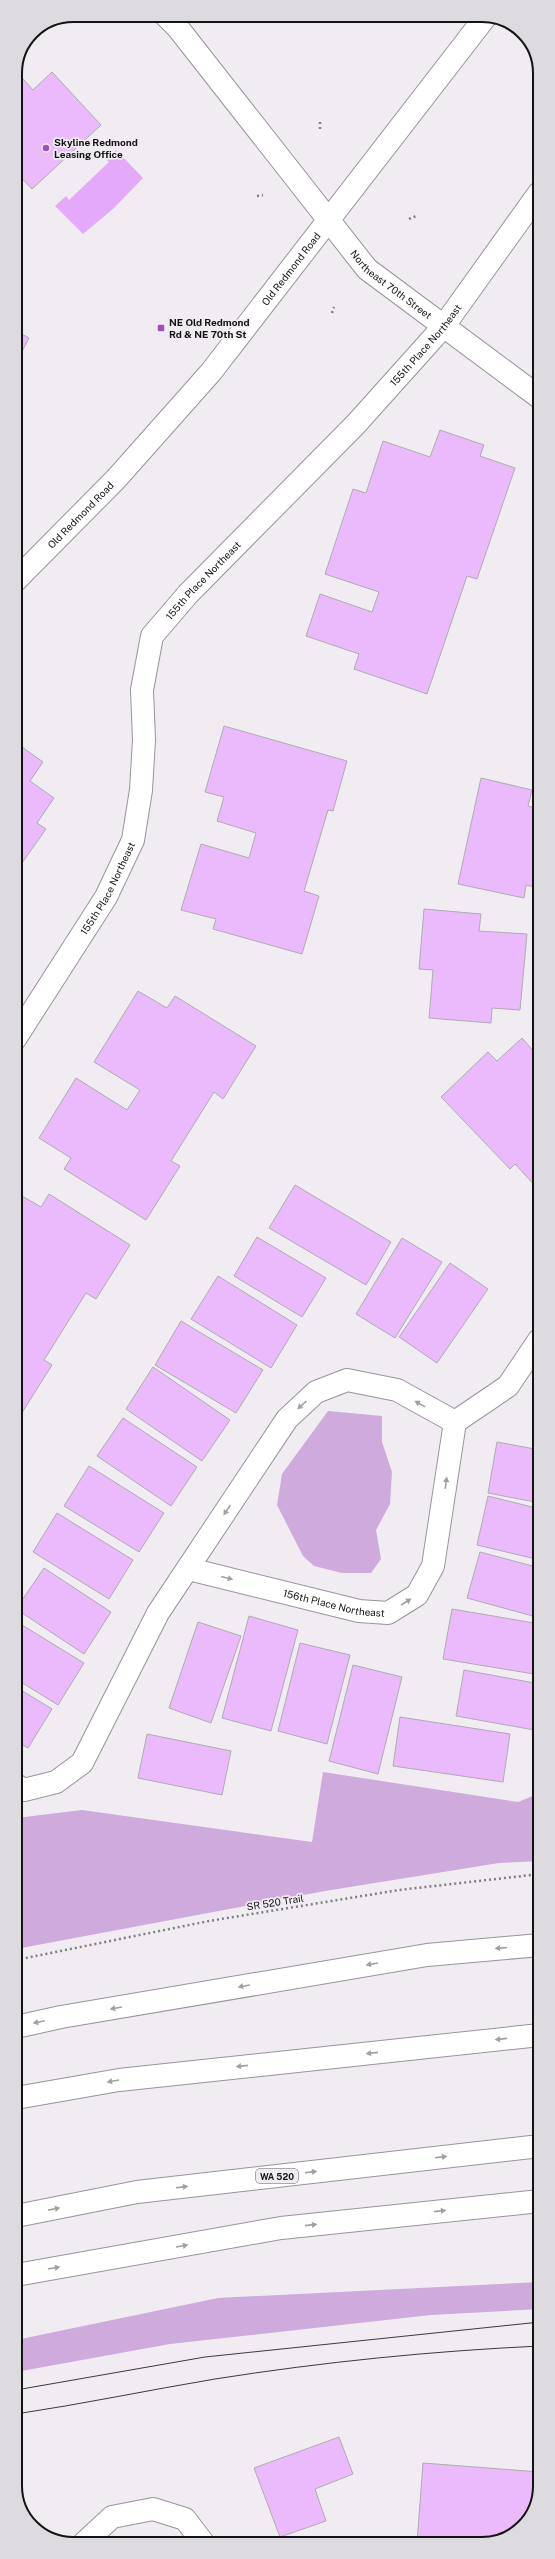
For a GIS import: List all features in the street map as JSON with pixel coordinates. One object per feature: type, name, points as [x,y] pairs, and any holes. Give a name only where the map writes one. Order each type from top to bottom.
[{"type":"main road","name":"Northeast 70th Street","points":[[172,22],[250,122],[330,220],[366,269],[533,393]]},
{"type":"main road","name":"Old Redmond Road","points":[[22,574],[116,479],[211,372],[482,22]]},
{"type":"main road","name":"155th Place Northeast","points":[[22,1028],[106,897],[133,840],[143,762],[142,690],[152,636],[188,594],[356,424],[443,327],[533,202]]},
{"type":"main road","points":[[22,1787],[56,1782],[82,1763],[158,1613],[189,1569],[287,1419],[316,1392],[347,1380],[397,1390],[454,1422],[508,1386],[533,1352]]},
{"type":"main road","name":"156th Place Northeast","points":[[189,1569],[359,1611],[388,1613],[417,1595],[434,1566],[454,1422]]},
{"type":"main road","points":[[22,2026],[427,1955],[533,1946]]},
{"type":"main road","points":[[22,2097],[119,2080],[533,2036]]},
{"type":"main road","name":"WA 520","points":[[22,2215],[137,2192],[533,2147]]},
{"type":"main road","points":[[22,2274],[281,2228],[533,2202]]},
{"type":"main road","points":[[91,2537],[112,2517],[153,2509],[185,2519],[199,2537]]},
{"type":"path","points":[[320,121],[320,129]]},
{"type":"path","points":[[257,196],[263,195]]},
{"type":"path","points":[[409,219],[416,216]]},
{"type":"path","points":[[332,313],[334,307]]},
{"type":"path","name":"SR 520 Trail","points":[[22,1959],[209,1921],[300,1906],[399,1890],[533,1875]]},
{"type":"shaded area","points":[[116,150],[143,178],[114,208],[83,234],[55,206],[66,196],[69,200],[109,162],[106,159]]},
{"type":"shaded area","points":[[328,1411],[382,1416],[382,1442],[392,1472],[390,1504],[376,1530],[381,1559],[371,1573],[342,1573],[314,1566],[303,1556],[277,1505],[282,1474]]},
{"type":"shaded area","points":[[323,1772],[518,1802],[533,1796],[533,1861],[499,1863],[325,1891],[22,1948],[22,1817],[82,1810],[312,1842]]},
{"type":"shaded area","points":[[533,2282],[533,2309],[431,2315],[170,2344],[22,2371],[22,2339],[218,2298]]},
{"type":"building","name":"Skyline Redmond Leasing Office","points":[[52,72],[101,125],[32,189],[22,178],[22,78],[33,90]]},
{"type":"building","points":[[22,334],[29,338],[22,352]]},
{"type":"building","points":[[440,430],[484,445],[480,456],[515,468],[477,579],[467,576],[427,694],[354,669],[359,654],[306,636],[320,594],[372,612],[379,592],[325,574],[353,489],[366,493],[383,441],[430,457]]},
{"type":"building","points":[[224,726],[347,761],[333,811],[328,810],[304,891],[319,896],[302,954],[213,929],[216,919],[181,910],[201,844],[249,858],[256,833],[217,821],[224,797],[205,792]]},
{"type":"building","points":[[22,747],[43,762],[30,781],[54,798],[37,823],[46,829],[22,863]]},
{"type":"building","points":[[481,778],[532,790],[528,806],[533,807],[533,887],[526,885],[524,898],[458,884]]},
{"type":"building","points":[[424,909],[481,914],[479,931],[527,934],[520,1010],[492,1008],[491,1023],[429,1018],[433,970],[419,969]]},
{"type":"building","points":[[138,991],[167,1008],[175,996],[256,1046],[223,1099],[214,1092],[171,1161],[180,1166],[146,1220],[64,1169],[71,1158],[39,1138],[76,1078],[127,1110],[140,1090],[94,1062]]},
{"type":"building","points":[[522,1038],[533,1050],[533,1184],[515,1164],[510,1169],[441,1097],[488,1052],[497,1061]]},
{"type":"building","points":[[295,1185],[391,1242],[366,1285],[269,1228]]},
{"type":"building","points":[[49,1194],[130,1245],[96,1299],[86,1293],[44,1360],[52,1365],[22,1413],[22,1196],[41,1207]]},
{"type":"building","points":[[257,1237],[326,1278],[302,1317],[234,1276]]},
{"type":"building","points":[[402,1238],[442,1262],[395,1338],[356,1314]]},
{"type":"building","points":[[450,1263],[488,1289],[437,1363],[399,1337]]},
{"type":"building","points":[[218,1276],[297,1325],[271,1368],[191,1319]]},
{"type":"building","points":[[181,1321],[263,1370],[236,1413],[155,1365]]},
{"type":"building","points":[[153,1367],[230,1420],[202,1461],[126,1409]]},
{"type":"building","points":[[123,1418],[197,1467],[171,1506],[97,1456]]},
{"type":"building","points":[[497,1442],[533,1449],[533,1502],[488,1493]]},
{"type":"building","points":[[89,1466],[164,1513],[139,1552],[64,1506]]},
{"type":"building","points":[[488,1496],[533,1507],[533,1558],[477,1545]]},
{"type":"building","points":[[57,1513],[133,1560],[109,1599],[33,1552]]},
{"type":"building","points":[[480,1552],[533,1566],[533,1616],[467,1598]]},
{"type":"building","points":[[44,1568],[111,1612],[84,1654],[22,1613],[22,1600]]},
{"type":"building","points":[[452,1609],[533,1623],[533,1674],[443,1659]]},
{"type":"building","points":[[249,1616],[298,1630],[271,1731],[222,1718]]},
{"type":"building","points":[[198,1622],[241,1636],[211,1723],[169,1708]]},
{"type":"building","points":[[22,1625],[84,1663],[58,1705],[22,1683]]},
{"type":"building","points":[[300,1643],[350,1655],[327,1744],[278,1731]]},
{"type":"building","points":[[353,1665],[402,1677],[378,1774],[329,1761]]},
{"type":"building","points":[[464,1670],[533,1683],[533,1730],[456,1716]]},
{"type":"building","points":[[22,1691],[52,1709],[28,1748],[22,1744]]},
{"type":"building","points":[[400,1717],[510,1734],[503,1782],[393,1766]]},
{"type":"building","points":[[147,1734],[231,1751],[222,1795],[138,1778]]},
{"type":"building","points":[[339,2437],[353,2474],[315,2489],[326,2521],[280,2537],[254,2468]]},
{"type":"building","points":[[423,2463],[533,2471],[533,2486],[530,2502],[520,2520],[507,2530],[492,2536],[482,2537],[417,2537]]},
{"type":"tram line","points":[[22,2389],[205,2357],[533,2323]]},
{"type":"tram line","points":[[22,2413],[215,2379],[296,2367],[418,2354],[533,2346]]},
{"type":"place","name":"Skyline Redmond Leasing Office","points":[[46,148]]},
{"type":"place","name":"NE Old Redmond Rd & NE 70th St","points":[[161,328]]}]
